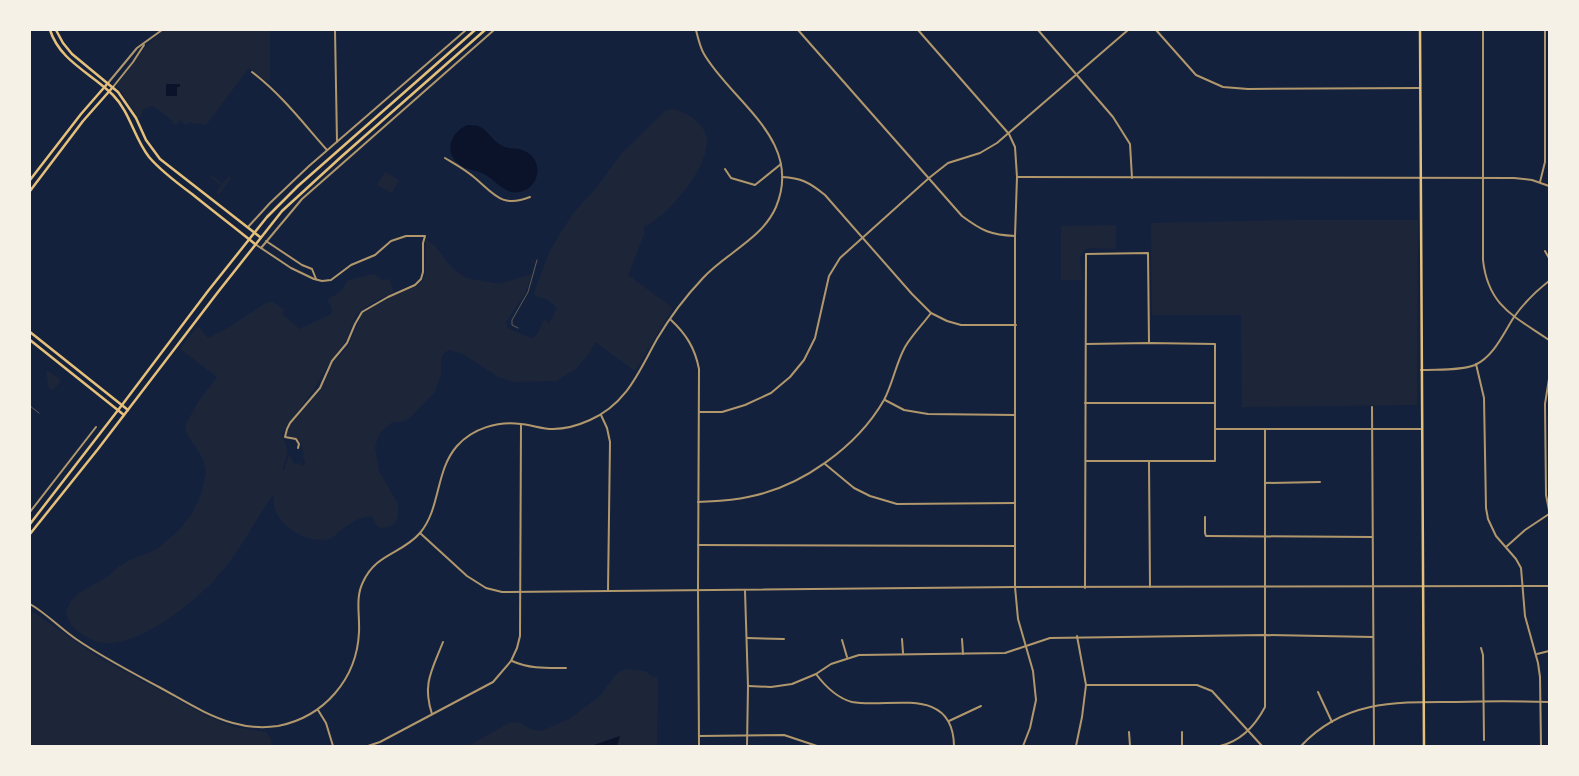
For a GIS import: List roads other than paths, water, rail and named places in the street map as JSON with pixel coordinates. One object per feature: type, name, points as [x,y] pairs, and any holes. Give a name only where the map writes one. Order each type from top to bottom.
[{"type":"main road","points":[[50,30],[62,53],[109,91],[119,102],[128,115],[142,147],[157,166],[255,244]]},
{"type":"main road","points":[[56,30],[72,54],[113,87],[130,108],[146,140],[160,160],[260,237]]},
{"type":"main road","points":[[30,524],[248,239],[298,186],[475,30]]},
{"type":"main road","points":[[30,534],[282,211],[300,192],[485,30]]},
{"type":"main road","points":[[1420,30],[1424,746]]},
{"type":"main road","points":[[30,180],[81,114],[108,83]]},
{"type":"main road","points":[[30,191],[83,121],[113,87]]},
{"type":"main road","points":[[30,332],[128,410]]},
{"type":"main road","points":[[30,340],[124,415]]},
{"type":"street","points":[[113,87],[144,45],[162,30]]},
{"type":"street","points":[[335,30],[336,142]]},
{"type":"street","points":[[248,227],[290,183],[466,30]]},
{"type":"street","points":[[261,248],[302,199],[494,30]]},
{"type":"street","points":[[30,604],[76,639],[109,660],[206,713],[229,722],[247,726],[277,726],[292,722],[318,710],[344,683],[356,657],[359,633],[358,599],[360,587],[368,572],[381,559],[420,533],[431,513],[446,460],[458,445],[471,434],[485,427],[504,423],[553,429],[586,422],[614,406],[629,391],[658,337],[670,319],[705,276],[764,227],[776,206],[782,177],[781,164],[774,144],[759,119],[702,52],[696,30]]},
{"type":"street","points":[[798,30],[962,216],[979,229],[998,235],[1015,236]]},
{"type":"street","points":[[918,30],[1009,134],[1015,147],[1017,177],[1015,236],[1015,587],[1018,619],[1033,671],[1036,700],[1030,728],[1023,746]]},
{"type":"street","points":[[1038,30],[1113,117],[1130,144],[1132,178]]},
{"type":"street","points":[[699,412],[722,412],[745,406],[771,393],[790,377],[804,360],[815,338],[830,276],[840,258],[948,163],[980,153],[998,143],[1128,30]]},
{"type":"street","points":[[1156,30],[1196,75],[1223,87],[1248,89],[1420,88]]},
{"type":"street","points":[[1483,30],[1483,260],[1486,280],[1499,303],[1549,340]]},
{"type":"street","points":[[1540,182],[1545,162],[1545,30]]},
{"type":"street","points":[[108,83],[137,48],[144,45]]},
{"type":"street","points":[[252,72],[288,105],[327,150]]},
{"type":"street","points":[[1544,129],[1549,129]]},
{"type":"street","points":[[445,158],[468,173],[496,197],[511,202],[530,197]]},
{"type":"street","points":[[724,169],[731,178],[755,184],[781,164]]},
{"type":"street","points":[[782,177],[810,182],[825,195],[931,314],[946,321],[961,324],[1016,325]]},
{"type":"street","points":[[1017,177],[1522,178],[1549,186]]},
{"type":"street","points":[[255,244],[282,263],[316,279],[331,280],[351,265],[376,255],[391,241],[406,236],[425,236],[421,279],[415,285],[373,304],[362,312],[347,343],[332,361],[320,388],[287,429],[285,437],[296,439],[299,444],[298,448]]},
{"type":"street","points":[[260,237],[286,255],[312,269],[316,279]]},
{"type":"street","points":[[1545,251],[1549,258]]},
{"type":"street","points":[[1085,588],[1086,254],[1148,253],[1149,343]]},
{"type":"street","points":[[282,263],[286,255]]},
{"type":"street","points":[[1421,370],[1453,369],[1476,364],[1491,352],[1515,316],[1536,292],[1549,281]]},
{"type":"street","points":[[698,502],[749,497],[784,486],[825,464],[849,443],[884,400],[905,346],[931,314]]},
{"type":"street","points":[[670,319],[689,340],[699,369],[699,746]]},
{"type":"street","points":[[1086,344],[1216,344],[1215,461],[1086,461]]},
{"type":"street","points":[[1476,364],[1484,398],[1486,508],[1492,528],[1519,563],[1522,574],[1525,616],[1536,654],[1540,677],[1541,746]]},
{"type":"street","points":[[1549,379],[1545,404],[1546,495],[1549,510]]},
{"type":"street","points":[[884,400],[904,410],[928,414],[1015,415]]},
{"type":"street","points":[[1086,403],[1215,402]]},
{"type":"street","points":[[1372,407],[1374,746]]},
{"type":"street","points":[[601,415],[607,428],[610,442],[608,591]]},
{"type":"street","points":[[368,746],[380,742],[493,682],[511,661],[520,636],[521,424]]},
{"type":"street","points":[[30,512],[96,426]]},
{"type":"street","points":[[1216,429],[1421,429]]},
{"type":"street","points":[[1220,746],[1232,743],[1248,730],[1258,720],[1265,707],[1265,429]]},
{"type":"street","points":[[1149,462],[1150,587]]},
{"type":"street","points":[[825,464],[854,488],[870,496],[897,504],[1015,503]]},
{"type":"street","points":[[1265,483],[1320,482]]},
{"type":"street","points":[[1506,547],[1525,530],[1549,514]]},
{"type":"street","points":[[1205,517],[1206,536],[1372,537]]},
{"type":"street","points":[[420,533],[467,576],[486,588],[502,592],[1015,587],[1549,586]]},
{"type":"street","points":[[698,545],[1015,546]]},
{"type":"street","points":[[745,590],[748,746]]},
{"type":"street","points":[[748,686],[771,687],[792,684],[816,674],[831,664],[860,655],[1005,653],[1050,638],[1077,636],[1264,635],[1373,637]]},
{"type":"street","points":[[1076,746],[1086,685],[1077,636]]},
{"type":"street","points":[[746,638],[784,639]]},
{"type":"street","points":[[902,639],[903,653]]},
{"type":"street","points":[[962,639],[963,654]]},
{"type":"street","points":[[842,640],[847,658]]},
{"type":"street","points":[[432,714],[427,695],[428,681],[443,642]]},
{"type":"street","points":[[1481,648],[1483,655],[1484,740]]},
{"type":"street","points":[[1536,654],[1549,651]]},
{"type":"street","points":[[511,661],[523,666],[538,668],[566,668]]},
{"type":"street","points":[[816,674],[828,689],[852,702],[916,702],[936,709],[948,721],[954,739],[954,746]]},
{"type":"street","points":[[1086,685],[1197,685],[1212,691],[1262,746]]},
{"type":"street","points":[[1318,692],[1332,722]]},
{"type":"street","points":[[1301,746],[1324,727],[1352,712],[1391,702],[1549,702]]},
{"type":"street","points":[[948,721],[980,706]]},
{"type":"street","points":[[318,710],[326,724],[333,746]]},
{"type":"street","points":[[1129,732],[1130,746]]},
{"type":"street","points":[[1182,732],[1182,746]]},
{"type":"street","points":[[699,736],[784,735],[817,746]]},
{"type":"street","points":[[801,746],[802,741]]},
{"type":"lane","points":[[518,328],[512,326],[512,320],[528,292],[538,260]]},
{"type":"lane","points":[[30,406],[40,413]]}]
